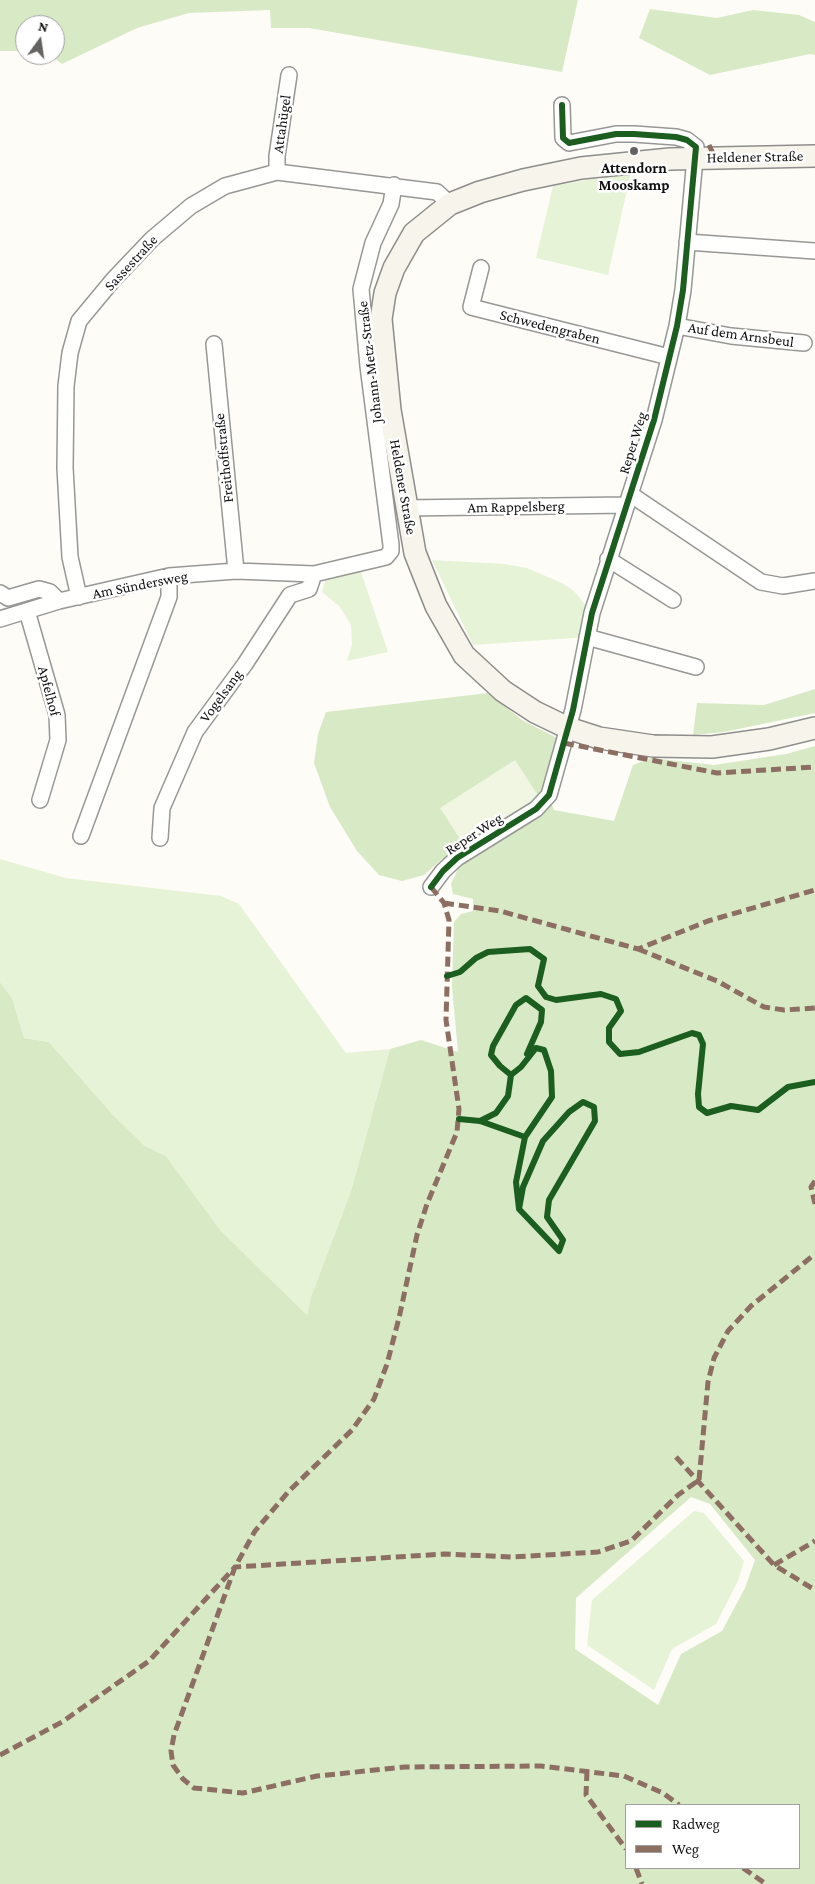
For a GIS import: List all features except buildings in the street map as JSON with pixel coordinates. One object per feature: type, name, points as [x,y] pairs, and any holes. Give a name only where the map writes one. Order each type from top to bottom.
[{"type":"main road","name":"Heldener Straße","points":[[815,156],[695,158],[581,168],[523,180],[450,204],[414,233],[394,268],[385,293],[381,319],[390,410],[405,508],[415,553],[436,606],[464,655],[503,691],[535,712],[568,728],[600,738],[653,746],[712,746],[769,739],[815,728]]},
{"type":"street","name":"Attahügel","points":[[277,172],[277,156],[289,75]]},
{"type":"street","name":"Heldener Straße","points":[[562,105],[563,138],[569,143],[616,134],[676,137],[687,140],[696,147],[695,158]]},
{"type":"street","name":"Reper Weg","points":[[431,887],[443,871],[457,858],[536,809],[549,795],[568,728],[592,612],[654,420],[677,326],[695,158]]},
{"type":"street","name":"Sassestraße","points":[[79,597],[70,556],[64,434],[68,370],[80,321],[113,280],[152,238],[190,206],[226,186],[277,172],[394,185],[437,192],[450,204]]},
{"type":"street","name":"Johann-Metz-Straße","points":[[314,574],[386,557],[391,551],[361,289],[373,242],[391,204],[394,185]]},
{"type":"street","points":[[687,242],[815,251]]},
{"type":"street","name":"Schwedengraben","points":[[481,268],[471,307],[669,357]]},
{"type":"street","name":"Auf dem Arnsbeul","points":[[677,326],[732,336],[804,343]]},
{"type":"street","name":"Freithoffstraße","points":[[214,344],[236,571]]},
{"type":"street","points":[[629,500],[761,582],[783,586],[815,581]]},
{"type":"street","name":"Am Rappelsberg","points":[[405,508],[629,500]]},
{"type":"street","points":[[608,559],[673,600]]},
{"type":"street","name":"Am Sündersweg","points":[[0,619],[59,601],[169,576],[236,571],[314,574]]},
{"type":"street","name":"Vogelsang","points":[[160,838],[162,808],[195,732],[245,664],[290,595],[309,589],[314,574]]},
{"type":"street","points":[[80,836],[169,597],[169,576]]},
{"type":"street","points":[[0,593],[8,598],[39,589],[50,592],[59,601]]},
{"type":"street","name":"Apfelhof","points":[[27,611],[57,715],[58,740],[40,800]]},
{"type":"street","points":[[587,636],[696,667]]},
{"type":"green space","points":[[0,0],[578,0],[562,72],[309,28],[271,28],[270,10],[189,13],[137,28],[65,63],[65,15],[15,15],[15,51],[0,51]]},
{"type":"green space","points":[[650,9],[717,18],[753,10],[799,15],[815,22],[815,55],[810,54],[710,75],[639,38]]},
{"type":"green space","points":[[631,172],[608,275],[536,258],[553,186]]},
{"type":"green space","points":[[432,560],[504,564],[527,568],[562,583],[574,591],[592,613],[587,637],[473,645]]},
{"type":"green space","points":[[360,569],[388,652],[347,661],[352,645],[351,625],[340,607],[322,592],[326,578]]},
{"type":"green space","points":[[815,689],[815,713],[724,732],[693,735],[697,703],[764,705]]},
{"type":"green space","points":[[488,693],[522,720],[559,739],[543,786],[554,810],[614,821],[633,765],[651,758],[714,765],[786,754],[815,746],[815,1884],[0,1884],[0,982],[12,998],[24,1038],[49,1042],[113,1115],[145,1146],[166,1156],[220,1230],[307,1315],[311,1297],[351,1191],[390,1049],[421,1040],[458,1052],[452,987],[454,922],[461,914],[473,911],[473,899],[453,894],[451,884],[458,869],[442,859],[424,875],[402,881],[379,875],[357,851],[330,807],[314,763],[318,734],[326,712]],"holes":[[[691,1497],[710,1504],[755,1560],[745,1588],[722,1631],[681,1654],[658,1705],[575,1649],[576,1598]]]},
{"type":"green space","points":[[515,760],[539,797],[464,845],[440,808]]},
{"type":"green space","points":[[0,859],[66,878],[221,896],[239,904],[346,1053],[390,1049],[351,1191],[311,1297],[307,1315],[220,1230],[166,1156],[145,1146],[113,1115],[49,1042],[24,1038],[12,998],[0,982]]},
{"type":"green space","points":[[694,1511],[704,1513],[744,1561],[738,1581],[716,1624],[672,1649],[654,1690],[587,1645],[592,1600]]},
{"type":"marked path","points":[[709,145],[715,158]]},
{"type":"marked path","points":[[564,743],[717,773],[815,767]]},
{"type":"marked path","points":[[431,887],[444,903],[449,920],[446,1020],[459,1109],[457,1132],[427,1204],[417,1235],[387,1364],[374,1399],[352,1430],[289,1491],[255,1531],[235,1567],[174,1735],[171,1751],[173,1765],[183,1779],[194,1788],[243,1793],[317,1776],[405,1767],[541,1766],[624,1776],[663,1793],[678,1804]]},
{"type":"marked path","points":[[444,903],[500,911],[638,949],[708,921],[815,890]]},
{"type":"marked path","points":[[638,949],[717,981],[764,1007],[784,1010],[815,1008]]},
{"type":"marked path","points":[[815,1181],[811,1187],[815,1204]]},
{"type":"marked path","points":[[699,1480],[708,1382],[714,1358],[728,1331],[751,1306],[815,1254]]},
{"type":"marked path","points":[[676,1457],[774,1565],[815,1590]]},
{"type":"marked path","points":[[0,1755],[62,1722],[149,1661],[235,1567],[445,1554],[512,1557],[598,1552],[631,1541],[678,1495],[699,1480]]},
{"type":"marked path","points":[[774,1565],[815,1541]]},
{"type":"marked path","points":[[587,1771],[586,1795],[625,1848]]},
{"type":"marked path","points":[[636,1869],[642,1884]]},
{"type":"marked path","points":[[744,1869],[766,1884]]},
{"type":"cycle path","points":[[431,887],[443,871],[457,858],[536,809],[549,795],[573,710],[592,613],[654,420],[677,326],[683,290],[696,147],[687,140],[676,137],[634,134],[616,134],[569,143],[563,138],[562,105]]},
{"type":"cycle path","points":[[447,976],[460,972],[476,958],[488,952],[530,949],[544,959],[538,986],[546,997],[556,1000],[601,994],[616,999],[621,1011],[609,1028],[609,1042],[620,1054],[639,1052],[692,1033],[699,1035],[703,1044],[698,1094],[699,1107],[707,1113],[731,1106],[758,1110],[788,1087],[815,1082]]},
{"type":"cycle path","points":[[511,1075],[491,1055],[493,1046],[516,1005],[526,998],[542,1010],[541,1022],[527,1054]]},
{"type":"cycle path","points":[[480,1121],[496,1113],[508,1096],[511,1075],[521,1067],[536,1048],[544,1050],[551,1071],[552,1097],[525,1137]]},
{"type":"cycle path","points":[[459,1119],[480,1121],[525,1137],[516,1182],[519,1209],[559,1251],[563,1240],[547,1217],[549,1200],[595,1121],[594,1107],[583,1102],[569,1112],[543,1141],[523,1187],[519,1209]]},
{"type":"place","name":"Attendorn Mooskamp","points":[[634,151]]}]
